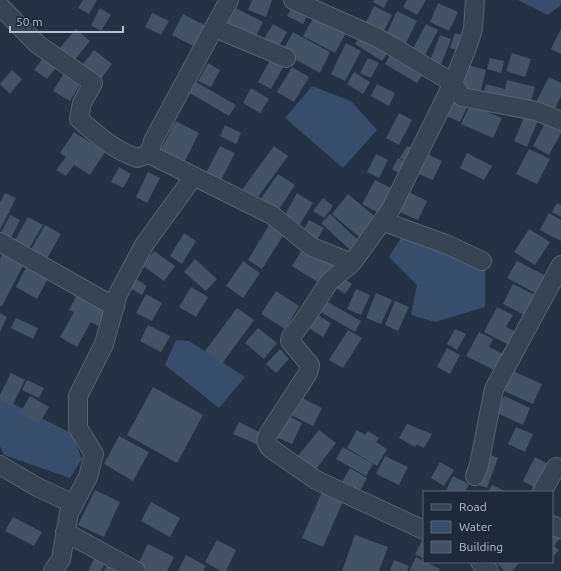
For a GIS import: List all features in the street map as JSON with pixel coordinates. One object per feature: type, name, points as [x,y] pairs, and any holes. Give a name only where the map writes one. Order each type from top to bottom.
[{"type":"street","points":[[149,154],[153,141],[229,0]]},
{"type":"street","points":[[423,530],[316,480],[270,448],[266,441],[269,433],[308,372],[310,365],[292,345],[290,341],[291,337],[308,316],[329,282],[352,263],[391,209],[453,83],[473,29],[475,0]]},
{"type":"street","points":[[305,2],[376,37],[453,83],[462,97],[559,114]]},
{"type":"street","points":[[0,6],[37,44],[93,83],[82,103],[79,119],[103,140],[126,154],[137,158],[149,154],[194,176],[272,215],[312,247],[352,263]]},
{"type":"street","points":[[215,28],[286,58]]},
{"type":"street","points":[[53,571],[61,559],[69,513],[88,477],[94,454],[78,428],[78,396],[104,344],[118,294],[144,245],[194,176]]},
{"type":"street","points":[[382,221],[448,245],[482,261]]},
{"type":"street","points":[[0,242],[115,307]]},
{"type":"street","points":[[475,476],[479,465],[494,389],[561,265]]},
{"type":"street","points":[[0,465],[37,487],[74,504]]},
{"type":"street","points":[[543,491],[556,467]]},
{"type":"street","points":[[65,532],[136,571]]},
{"type":"water","points":[[518,0],[561,0],[561,5],[548,15]]},
{"type":"water","points":[[312,86],[351,101],[377,130],[343,168],[285,118]]},
{"type":"water","points":[[404,233],[485,268],[485,307],[435,322],[411,315],[417,285],[389,257]]},
{"type":"water","points":[[176,340],[189,341],[245,377],[219,408],[165,365]]},
{"type":"water","points":[[0,397],[71,433],[82,459],[70,478],[4,455],[0,446]]},
{"type":"building","points":[[83,0],[97,0],[89,14],[78,8]]},
{"type":"building","points":[[252,0],[272,0],[266,17],[248,10]]},
{"type":"building","points":[[375,0],[388,0],[384,8],[373,2]]},
{"type":"building","points":[[407,0],[426,0],[417,15],[403,7]]},
{"type":"building","points":[[294,3],[310,11],[303,24],[287,16]]},
{"type":"building","points":[[438,3],[458,12],[449,31],[430,22]]},
{"type":"building","points":[[374,6],[392,15],[381,37],[363,28]]},
{"type":"building","points":[[234,7],[263,22],[253,42],[224,27]]},
{"type":"building","points":[[100,8],[111,15],[101,31],[91,25]]},
{"type":"building","points":[[397,11],[417,21],[403,49],[384,39]]},
{"type":"building","points":[[152,13],[169,21],[161,35],[145,27]]},
{"type":"building","points":[[183,14],[210,28],[199,49],[172,35]]},
{"type":"building","points":[[315,15],[347,31],[335,53],[303,36]]},
{"type":"building","points":[[273,24],[287,32],[277,50],[262,42]]},
{"type":"building","points":[[426,24],[438,30],[421,63],[409,56]]},
{"type":"building","points":[[76,29],[90,41],[73,62],[58,50]]},
{"type":"building","points":[[561,29],[561,54],[551,49]]},
{"type":"building","points":[[293,32],[330,52],[320,73],[282,52]]},
{"type":"building","points":[[363,32],[390,49],[382,61],[355,44]]},
{"type":"building","points":[[455,33],[468,37],[463,52],[450,48]]},
{"type":"building","points":[[440,35],[451,39],[439,70],[428,66]]},
{"type":"building","points":[[346,43],[361,51],[345,81],[331,74]]},
{"type":"building","points":[[94,50],[112,64],[97,84],[79,69]]},
{"type":"building","points":[[392,52],[425,71],[417,83],[385,64]]},
{"type":"building","points":[[512,53],[531,59],[525,77],[506,71]]},
{"type":"building","points":[[45,55],[58,65],[47,79],[34,70]]},
{"type":"building","points":[[273,55],[286,62],[271,89],[258,82]]},
{"type":"building","points":[[368,58],[379,63],[371,78],[360,73]]},
{"type":"building","points":[[490,58],[504,61],[501,73],[487,69]]},
{"type":"building","points":[[208,63],[220,70],[211,87],[198,81]]},
{"type":"building","points":[[468,65],[486,70],[480,94],[462,90]]},
{"type":"building","points":[[292,67],[309,77],[294,102],[277,92]]},
{"type":"building","points":[[12,70],[22,79],[10,94],[0,84]]},
{"type":"building","points":[[354,72],[370,82],[363,94],[347,84]]},
{"type":"building","points":[[64,73],[81,83],[70,101],[53,91]]},
{"type":"building","points":[[549,77],[561,83],[561,96],[552,115],[534,106]]},
{"type":"building","points":[[507,80],[535,87],[529,108],[483,96],[486,84],[505,89]]},
{"type":"building","points":[[196,82],[236,105],[229,116],[190,93]]},
{"type":"building","points":[[377,84],[395,93],[389,106],[371,96]]},
{"type":"building","points":[[251,88],[269,99],[260,113],[243,103]]},
{"type":"building","points":[[452,98],[468,105],[460,122],[444,115]]},
{"type":"building","points":[[470,105],[502,118],[493,138],[461,124]]},
{"type":"building","points":[[399,113],[412,120],[399,145],[386,138]]},
{"type":"building","points":[[526,113],[539,118],[527,147],[514,141]]},
{"type":"building","points":[[547,119],[561,127],[561,133],[549,155],[533,146]]},
{"type":"building","points":[[176,121],[199,133],[184,163],[160,151]]},
{"type":"building","points":[[225,125],[241,133],[236,144],[220,136]]},
{"type":"building","points":[[74,132],[105,152],[90,175],[74,165],[66,176],[56,170],[66,157],[60,153]]},
{"type":"building","points":[[220,146],[235,153],[221,180],[206,173]]},
{"type":"building","points":[[274,146],[288,156],[255,201],[241,191]]},
{"type":"building","points":[[407,146],[416,150],[409,163],[400,158]]},
{"type":"building","points":[[529,149],[550,159],[537,184],[516,174]]},
{"type":"building","points":[[425,153],[442,161],[433,180],[416,173]]},
{"type":"building","points":[[467,153],[492,166],[484,180],[460,168]]},
{"type":"building","points":[[376,154],[388,160],[379,178],[367,172]]},
{"type":"building","points":[[398,158],[410,164],[404,176],[392,169]]},
{"type":"building","points":[[119,167],[131,174],[123,188],[111,182]]},
{"type":"building","points":[[148,172],[160,178],[147,203],[136,197]]},
{"type":"building","points":[[278,174],[295,185],[276,214],[258,203]]},
{"type":"building","points":[[375,180],[397,191],[384,216],[362,204]]},
{"type":"building","points":[[409,192],[427,201],[418,220],[400,212]]},
{"type":"building","points":[[5,193],[16,198],[0,230],[0,202]]},
{"type":"building","points":[[297,193],[313,203],[297,229],[282,220]]},
{"type":"building","points":[[348,194],[379,220],[363,240],[332,214]]},
{"type":"building","points":[[323,198],[333,206],[324,218],[313,211]]},
{"type":"building","points":[[557,203],[561,205],[561,217],[552,212]]},
{"type":"building","points":[[549,213],[561,220],[561,241],[540,230]]},
{"type":"building","points":[[330,214],[358,240],[350,250],[321,223]]},
{"type":"building","points":[[10,215],[20,220],[9,242],[0,235]]},
{"type":"building","points":[[28,217],[43,225],[27,252],[13,244]]},
{"type":"building","points":[[309,220],[324,228],[315,243],[301,234]]},
{"type":"building","points":[[45,225],[61,234],[45,262],[29,253]]},
{"type":"building","points":[[269,225],[284,234],[262,269],[248,260]]},
{"type":"building","points":[[529,229],[550,242],[535,265],[514,252]]},
{"type":"building","points":[[184,233],[196,241],[182,264],[170,256]]},
{"type":"building","points":[[304,246],[336,266],[324,286],[292,266]]},
{"type":"building","points":[[5,249],[26,260],[2,306],[0,306],[0,259]]},
{"type":"building","points":[[154,251],[175,266],[164,281],[143,266]]},
{"type":"building","points":[[195,259],[217,279],[206,291],[184,272]]},
{"type":"building","points":[[243,261],[260,273],[243,298],[226,286]]},
{"type":"building","points":[[517,261],[546,276],[537,294],[507,278]]},
{"type":"building","points":[[29,262],[51,273],[37,299],[16,287]]},
{"type":"building","points":[[340,275],[352,284],[345,294],[333,286]]},
{"type":"building","points":[[133,277],[147,286],[142,295],[128,287]]},
{"type":"building","points":[[513,284],[537,296],[526,316],[503,304]]},
{"type":"building","points":[[191,287],[208,297],[196,317],[179,307]]},
{"type":"building","points":[[356,289],[370,295],[361,315],[347,309]]},
{"type":"building","points":[[276,291],[299,306],[285,329],[261,314]]},
{"type":"building","points":[[78,293],[108,309],[98,326],[91,322],[77,347],[60,337],[74,312],[69,310]]},
{"type":"building","points":[[376,293],[392,300],[381,324],[366,318]]},
{"type":"building","points":[[146,294],[162,303],[152,321],[136,313]]},
{"type":"building","points":[[324,300],[361,321],[355,332],[319,311]]},
{"type":"building","points":[[395,301],[409,307],[398,331],[385,325]]},
{"type":"building","points":[[497,307],[513,315],[506,327],[518,333],[511,346],[484,332]]},
{"type":"building","points":[[237,308],[254,320],[222,364],[205,351]]},
{"type":"building","points":[[0,313],[7,317],[0,332]]},
{"type":"building","points":[[314,313],[331,323],[323,337],[306,326]]},
{"type":"building","points":[[16,318],[38,328],[33,339],[11,328]]},
{"type":"building","points":[[148,325],[170,336],[161,352],[140,341]]},
{"type":"building","points":[[258,328],[277,343],[264,359],[245,343]]},
{"type":"building","points":[[455,329],[466,334],[457,350],[447,344]]},
{"type":"building","points":[[348,330],[362,338],[343,368],[329,360]]},
{"type":"building","points":[[479,332],[493,339],[489,347],[505,355],[496,371],[466,356]]},
{"type":"building","points":[[447,348],[460,355],[450,374],[437,367]]},
{"type":"building","points":[[280,349],[289,359],[276,373],[266,364]]},
{"type":"building","points":[[513,371],[542,384],[533,404],[504,391]]},
{"type":"building","points":[[11,373],[25,380],[12,406],[0,400],[0,395]]},
{"type":"building","points":[[27,380],[44,388],[39,398],[22,390]]},
{"type":"building","points":[[153,387],[203,415],[177,463],[127,435]]},
{"type":"building","points":[[30,396],[49,407],[39,424],[20,413]]},
{"type":"building","points":[[298,396],[322,408],[313,426],[289,414]]},
{"type":"building","points":[[504,396],[530,408],[523,425],[497,413]]},
{"type":"building","points":[[288,416],[302,423],[292,444],[278,438]]},
{"type":"building","points":[[239,422],[261,433],[256,444],[233,434]]},
{"type":"building","points":[[407,424],[432,434],[424,448],[417,444],[415,447],[399,438]]},
{"type":"building","points":[[516,427],[533,434],[525,452],[508,444]]},
{"type":"building","points":[[319,430],[336,443],[316,469],[298,456]]},
{"type":"building","points":[[357,430],[365,435],[368,431],[379,438],[376,442],[387,449],[377,466],[347,448]]},
{"type":"building","points":[[119,436],[149,452],[133,481],[104,464]]},
{"type":"building","points":[[343,447],[373,464],[366,476],[336,459]]},
{"type":"building","points":[[486,453],[498,458],[487,488],[475,484]]},
{"type":"building","points":[[385,456],[408,467],[399,485],[376,474]]},
{"type":"building","points":[[535,457],[552,466],[539,490],[523,481]]},
{"type":"building","points":[[440,462],[454,470],[444,486],[431,478]]},
{"type":"building","points":[[350,468],[367,478],[358,494],[340,485]]},
{"type":"building","points":[[453,476],[469,484],[466,491],[446,490]]},
{"type":"building","points":[[492,485],[505,491],[489,491]]},
{"type":"building","points":[[95,490],[120,502],[104,537],[78,525]]},
{"type":"building","points":[[322,492],[343,501],[323,547],[302,538]]},
{"type":"building","points":[[151,502],[180,518],[170,537],[141,521]]},
{"type":"building","points":[[13,517],[42,532],[34,546],[5,531]]},
{"type":"building","points":[[553,529],[561,537],[554,546],[559,550],[553,557]]},
{"type":"building","points":[[355,535],[388,547],[379,571],[342,571]]},
{"type":"building","points":[[423,539],[423,558],[415,554]]},
{"type":"building","points":[[217,540],[236,550],[226,571],[221,571],[205,562]]},
{"type":"building","points":[[148,544],[174,557],[167,571],[147,571],[137,566]]},
{"type":"building","points":[[96,555],[106,560],[101,571],[88,571]]},
{"type":"building","points":[[186,555],[206,566],[203,571],[178,571]]},
{"type":"building","points":[[416,557],[423,560],[423,563],[428,563],[440,569],[439,571],[409,571]]},
{"type":"building","points":[[394,560],[409,566],[407,571],[390,571]]},
{"type":"building","points":[[109,562],[123,571],[104,571]]},
{"type":"building","points":[[497,563],[519,563],[512,571],[504,571]]}]
